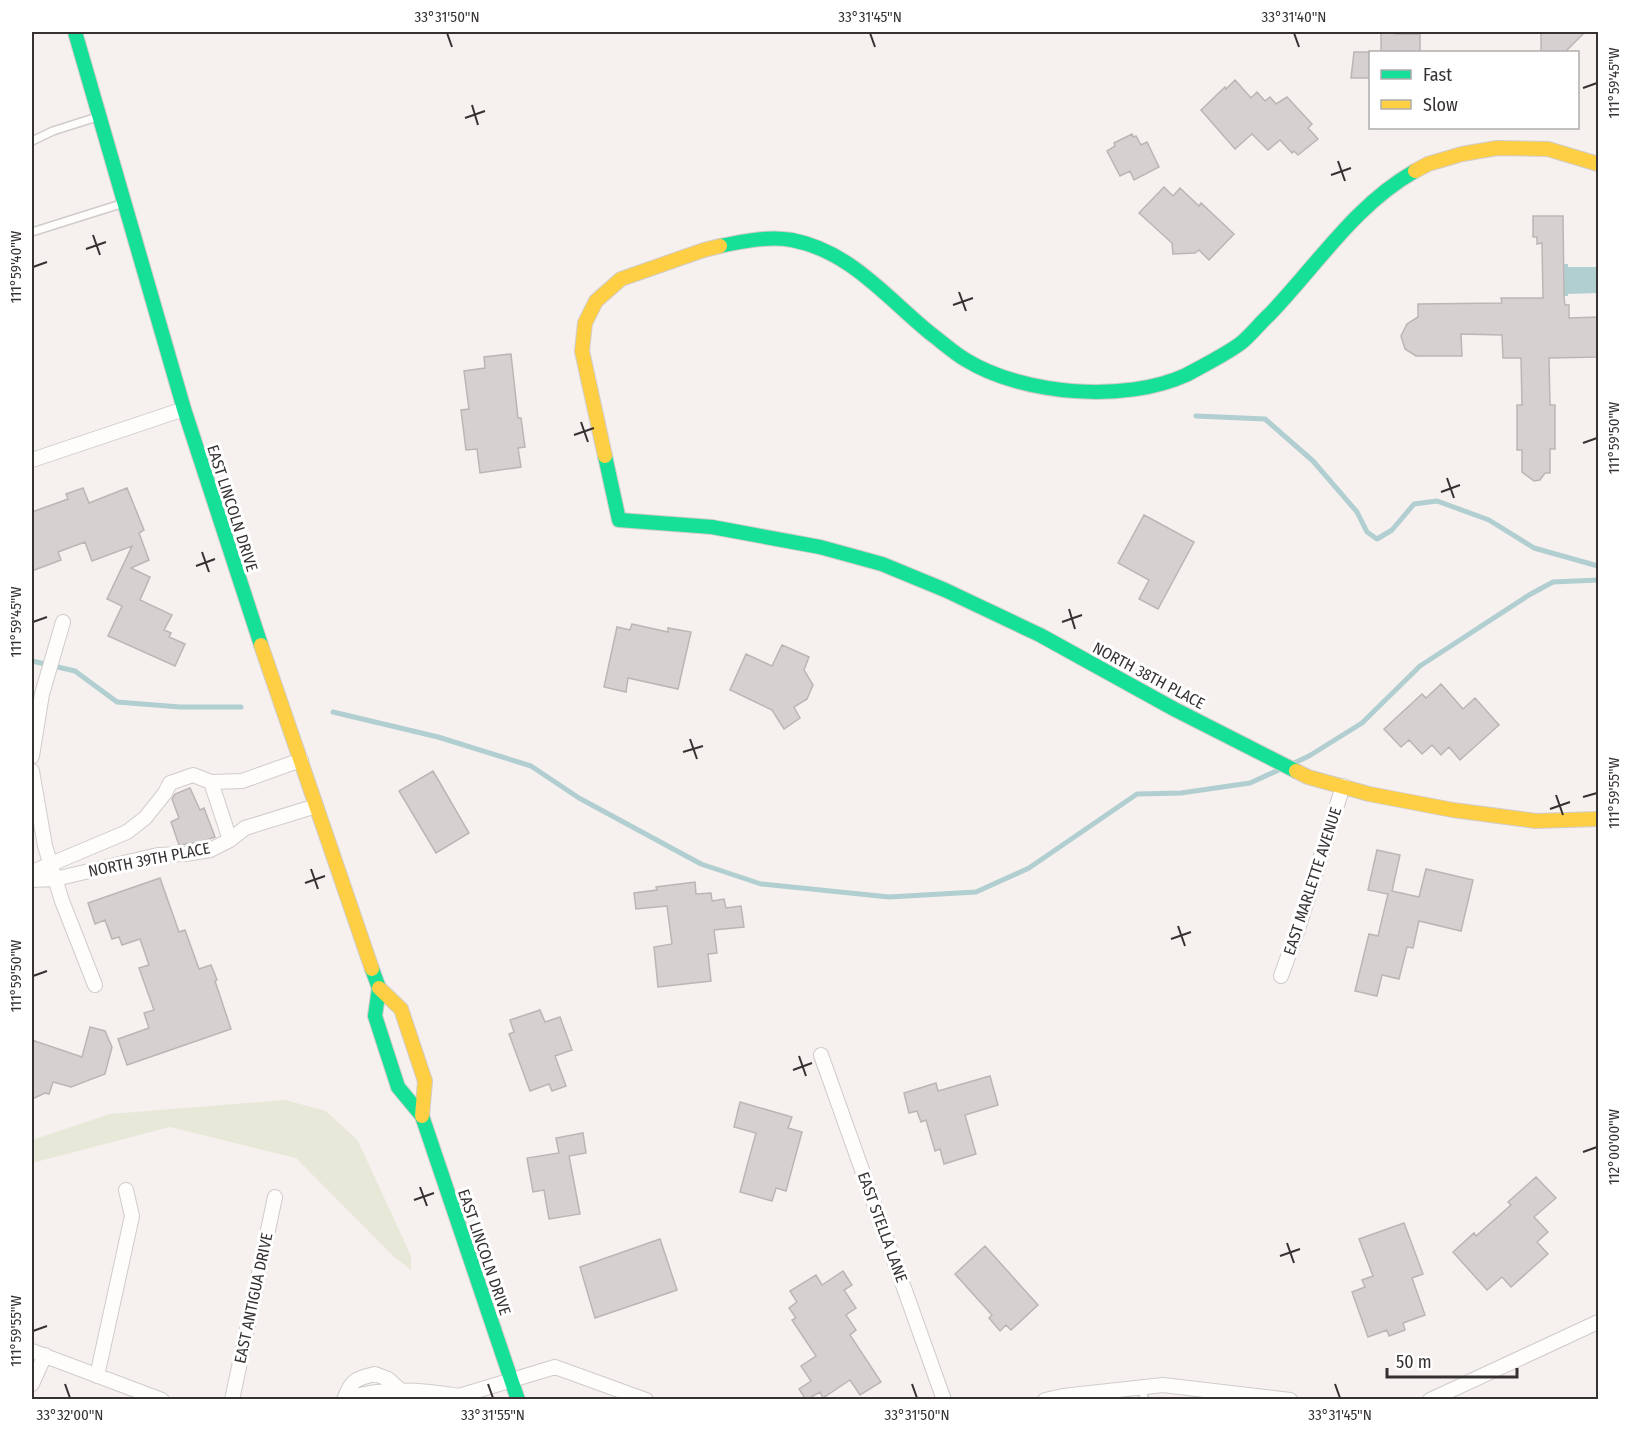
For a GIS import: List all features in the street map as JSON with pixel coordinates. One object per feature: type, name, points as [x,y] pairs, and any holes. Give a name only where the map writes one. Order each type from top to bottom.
[{"type":"street","name":"EAST LINCOLN DRIVE","points":[[75,32],[184,409],[227,546],[379,988],[375,1016],[378,1026],[398,1087],[422,1116],[518,1400]]},
{"type":"street","name":"NORTH 38TH PLACE","points":[[1599,164],[1548,149],[1497,148],[1462,154],[1428,164],[1396,182],[1360,212],[1281,302],[1241,343],[1185,375],[1127,391],[1073,393],[1011,380],[967,361],[929,332],[857,269],[821,250],[792,240],[755,238],[704,250],[621,279],[596,301],[585,323],[582,351],[619,520],[712,527],[820,547],[882,564],[945,590],[1040,635],[1174,709],[1308,777],[1369,794],[1453,810],[1536,821],[1599,819]]},
{"type":"street","points":[[32,460],[184,409]]},
{"type":"street","points":[[32,756],[42,694],[63,622]]},
{"type":"street","name":"NORTH 39TH PLACE","points":[[32,872],[127,832],[145,818],[170,783],[193,775],[211,782],[242,781],[301,760]]},
{"type":"street","points":[[32,771],[45,846],[95,985]]},
{"type":"street","name":"NORTH 39TH PLACE","points":[[211,782],[230,840]]},
{"type":"street","name":"EAST MARLETTE AVENUE","points":[[1281,976],[1343,786]]},
{"type":"street","name":"NORTH 39TH PLACE","points":[[32,880],[56,879],[158,855],[210,850],[230,840],[245,828],[316,806]]},
{"type":"street","name":"EAST LINCOLN DRIVE","points":[[379,988],[401,1009],[425,1081],[422,1116]]},
{"type":"street","name":"EAST STELLA LANE","points":[[821,1055],[944,1400]]},
{"type":"street","points":[[97,1376],[132,1216],[126,1190]]},
{"type":"street","name":"EAST ANTIGUA DRIVE","points":[[232,1400],[275,1197]]},
{"type":"street","points":[[1430,1400],[1599,1322]]},
{"type":"street","points":[[32,1351],[162,1400]]},
{"type":"street","points":[[32,1384],[45,1355]]},
{"type":"street","points":[[345,1400],[349,1385],[375,1374],[388,1379],[401,1391],[465,1395],[555,1367],[646,1400]]},
{"type":"street","points":[[1045,1400],[1063,1396],[1143,1394],[1163,1385],[1290,1400]]},
{"type":"lane","points":[[32,141],[53,131],[99,116]]},
{"type":"lane","points":[[32,232],[124,203]]},
{"type":"shaded area","points":[[285,1100],[326,1111],[358,1141],[411,1256],[411,1270],[392,1255],[296,1158],[170,1127],[32,1163],[32,1140],[110,1114]]},
{"type":"water","points":[[1564,264],[1568,264],[1568,267],[1598,267],[1598,293],[1564,296]]},
{"type":"building","points":[[1381,32],[1420,34],[1420,51],[1381,51]]},
{"type":"building","points":[[1541,32],[1585,32],[1566,51],[1541,51]]},
{"type":"building","points":[[1354,52],[1369,52],[1369,78],[1351,78]]},
{"type":"building","points":[[1235,80],[1251,98],[1257,92],[1265,101],[1270,97],[1276,104],[1287,97],[1312,124],[1308,128],[1318,139],[1298,155],[1294,151],[1292,153],[1280,140],[1268,150],[1252,134],[1235,149],[1201,110]]},
{"type":"building","points":[[1132,134],[1133,137],[1136,136],[1141,145],[1147,142],[1159,167],[1134,180],[1130,171],[1120,176],[1107,151],[1115,146],[1114,143]]},
{"type":"building","points":[[1164,187],[1173,196],[1180,188],[1199,206],[1201,203],[1234,234],[1209,260],[1199,250],[1195,253],[1173,254],[1172,243],[1139,213]]},
{"type":"building","points":[[1533,216],[1563,216],[1564,297],[1565,305],[1569,305],[1569,318],[1599,317],[1599,357],[1549,358],[1550,405],[1555,405],[1555,449],[1550,449],[1550,473],[1545,473],[1540,480],[1534,481],[1522,472],[1522,450],[1517,450],[1517,405],[1522,405],[1521,358],[1503,358],[1502,335],[1461,334],[1462,356],[1416,356],[1405,349],[1401,336],[1407,324],[1418,317],[1418,304],[1502,303],[1501,298],[1543,298],[1542,243],[1537,244],[1537,237],[1533,237]]},
{"type":"building","points":[[511,354],[518,418],[521,418],[525,447],[518,448],[521,467],[480,473],[477,449],[466,450],[461,410],[469,409],[464,371],[485,368],[484,357]]},
{"type":"building","points":[[83,488],[89,503],[127,488],[144,530],[139,533],[149,560],[131,568],[150,577],[140,600],[172,615],[164,630],[171,633],[169,637],[185,644],[175,666],[108,636],[122,606],[107,599],[132,546],[92,561],[85,542],[58,552],[61,560],[32,571],[32,512],[68,499],[66,494]]},
{"type":"building","points":[[1144,515],[1194,542],[1158,609],[1139,599],[1149,580],[1118,563]]},
{"type":"building","points":[[632,624],[668,632],[668,628],[691,632],[678,689],[628,678],[626,692],[604,687],[617,627],[630,630]]},
{"type":"building","points":[[782,645],[809,657],[804,670],[813,685],[807,699],[794,707],[800,718],[784,729],[772,710],[730,690],[746,654],[772,666]]},
{"type":"building","points":[[1441,684],[1463,709],[1475,698],[1499,725],[1460,760],[1449,747],[1441,755],[1432,745],[1422,754],[1409,740],[1401,747],[1384,729],[1422,694],[1426,698]]},
{"type":"building","points":[[433,771],[469,833],[436,853],[399,791]]},
{"type":"building","points":[[190,788],[200,810],[204,808],[215,837],[197,843],[179,845],[171,822],[179,818],[172,799],[175,794]]},
{"type":"building","points":[[1377,850],[1400,855],[1392,891],[1419,897],[1426,869],[1473,880],[1461,931],[1419,921],[1413,948],[1407,947],[1399,979],[1382,975],[1377,996],[1355,991],[1369,934],[1378,936],[1388,894],[1368,890]]},
{"type":"building","points":[[160,878],[179,932],[185,930],[199,969],[211,965],[231,1029],[127,1065],[118,1039],[149,1028],[144,1013],[154,1010],[139,968],[149,965],[140,939],[122,945],[119,937],[112,939],[105,920],[95,924],[88,903]]},
{"type":"building","points":[[695,882],[696,894],[711,893],[712,901],[724,899],[726,908],[741,906],[744,927],[714,930],[717,953],[708,954],[711,981],[658,987],[654,947],[672,944],[667,906],[636,909],[634,893],[657,890],[656,887]]},
{"type":"building","points":[[540,1010],[545,1022],[560,1017],[572,1050],[555,1056],[566,1086],[552,1091],[549,1084],[530,1091],[509,1034],[514,1032],[510,1020]]},
{"type":"building","points":[[90,1027],[105,1031],[112,1047],[105,1074],[71,1087],[53,1082],[49,1094],[45,1093],[32,1099],[32,1040],[82,1057]]},
{"type":"building","points":[[990,1076],[998,1105],[965,1115],[976,1154],[944,1164],[940,1149],[935,1151],[926,1120],[921,1122],[917,1111],[909,1113],[904,1093],[936,1083],[938,1091]]},
{"type":"building","points":[[740,1102],[792,1117],[788,1128],[802,1132],[786,1191],[776,1188],[772,1201],[740,1192],[756,1133],[734,1127]]},
{"type":"building","points":[[583,1133],[586,1153],[569,1156],[580,1214],[549,1219],[544,1190],[533,1192],[527,1158],[559,1153],[556,1138]]},
{"type":"building","points":[[1536,1177],[1556,1198],[1534,1217],[1548,1232],[1537,1242],[1548,1254],[1511,1287],[1502,1277],[1487,1290],[1453,1252],[1474,1233],[1476,1236],[1511,1205],[1508,1202]]},
{"type":"building","points":[[1404,1223],[1423,1274],[1412,1278],[1425,1315],[1403,1323],[1405,1330],[1389,1336],[1387,1330],[1368,1337],[1352,1292],[1365,1287],[1362,1280],[1373,1276],[1359,1239]]},
{"type":"building","points":[[660,1239],[677,1290],[595,1318],[580,1267]]},
{"type":"building","points":[[985,1246],[1038,1305],[1011,1330],[1006,1325],[1000,1331],[989,1318],[992,1315],[955,1274]]},
{"type":"building","points":[[843,1271],[852,1285],[844,1290],[856,1308],[846,1315],[856,1330],[850,1335],[881,1382],[860,1395],[850,1380],[823,1398],[820,1392],[806,1400],[799,1389],[811,1381],[801,1366],[816,1356],[792,1320],[796,1318],[789,1308],[797,1302],[790,1291],[816,1275],[822,1285]]},
{"type":"waterway","points":[[1196,416],[1265,419],[1313,461],[1357,512],[1367,532],[1377,539],[1392,530],[1414,504],[1437,501],[1489,520],[1534,548],[1598,566]]},
{"type":"waterway","points":[[1292,764],[1362,723],[1420,666],[1529,595],[1553,582],[1598,580]]},
{"type":"waterway","points":[[32,661],[75,671],[117,702],[180,707],[241,707]]},
{"type":"waterway","points":[[333,712],[438,737],[531,766],[579,798],[701,864],[761,884],[889,897],[976,892],[1029,868],[1137,794],[1181,793],[1250,783],[1281,769]]},
{"type":"traffic: fast","points":[[75,32],[184,409],[261,645]]},
{"type":"traffic: fast","points":[[720,246],[756,240],[783,239],[813,246],[832,254],[867,278],[930,333],[962,357],[989,372],[1045,388],[1105,392],[1134,389],[1161,384],[1186,375],[1241,343],[1355,218],[1393,185],[1415,171]]},
{"type":"traffic: fast","points":[[605,456],[619,520],[712,527],[820,547],[882,564],[945,590],[1040,635],[1174,709],[1296,771]]},
{"type":"traffic: fast","points":[[372,969],[379,988],[375,1016],[398,1087],[422,1116],[518,1400]]},
{"type":"traffic: slow","points":[[1415,171],[1428,164],[1462,154],[1497,148],[1548,149],[1598,164]]},
{"type":"traffic: slow","points":[[605,456],[582,351],[585,323],[596,301],[621,279],[720,246]]},
{"type":"traffic: slow","points":[[261,645],[372,969]]},
{"type":"traffic: slow","points":[[1296,771],[1308,777],[1369,794],[1453,810],[1536,821],[1598,819]]},
{"type":"traffic: slow","points":[[379,988],[401,1009],[425,1081],[422,1116]]}]
